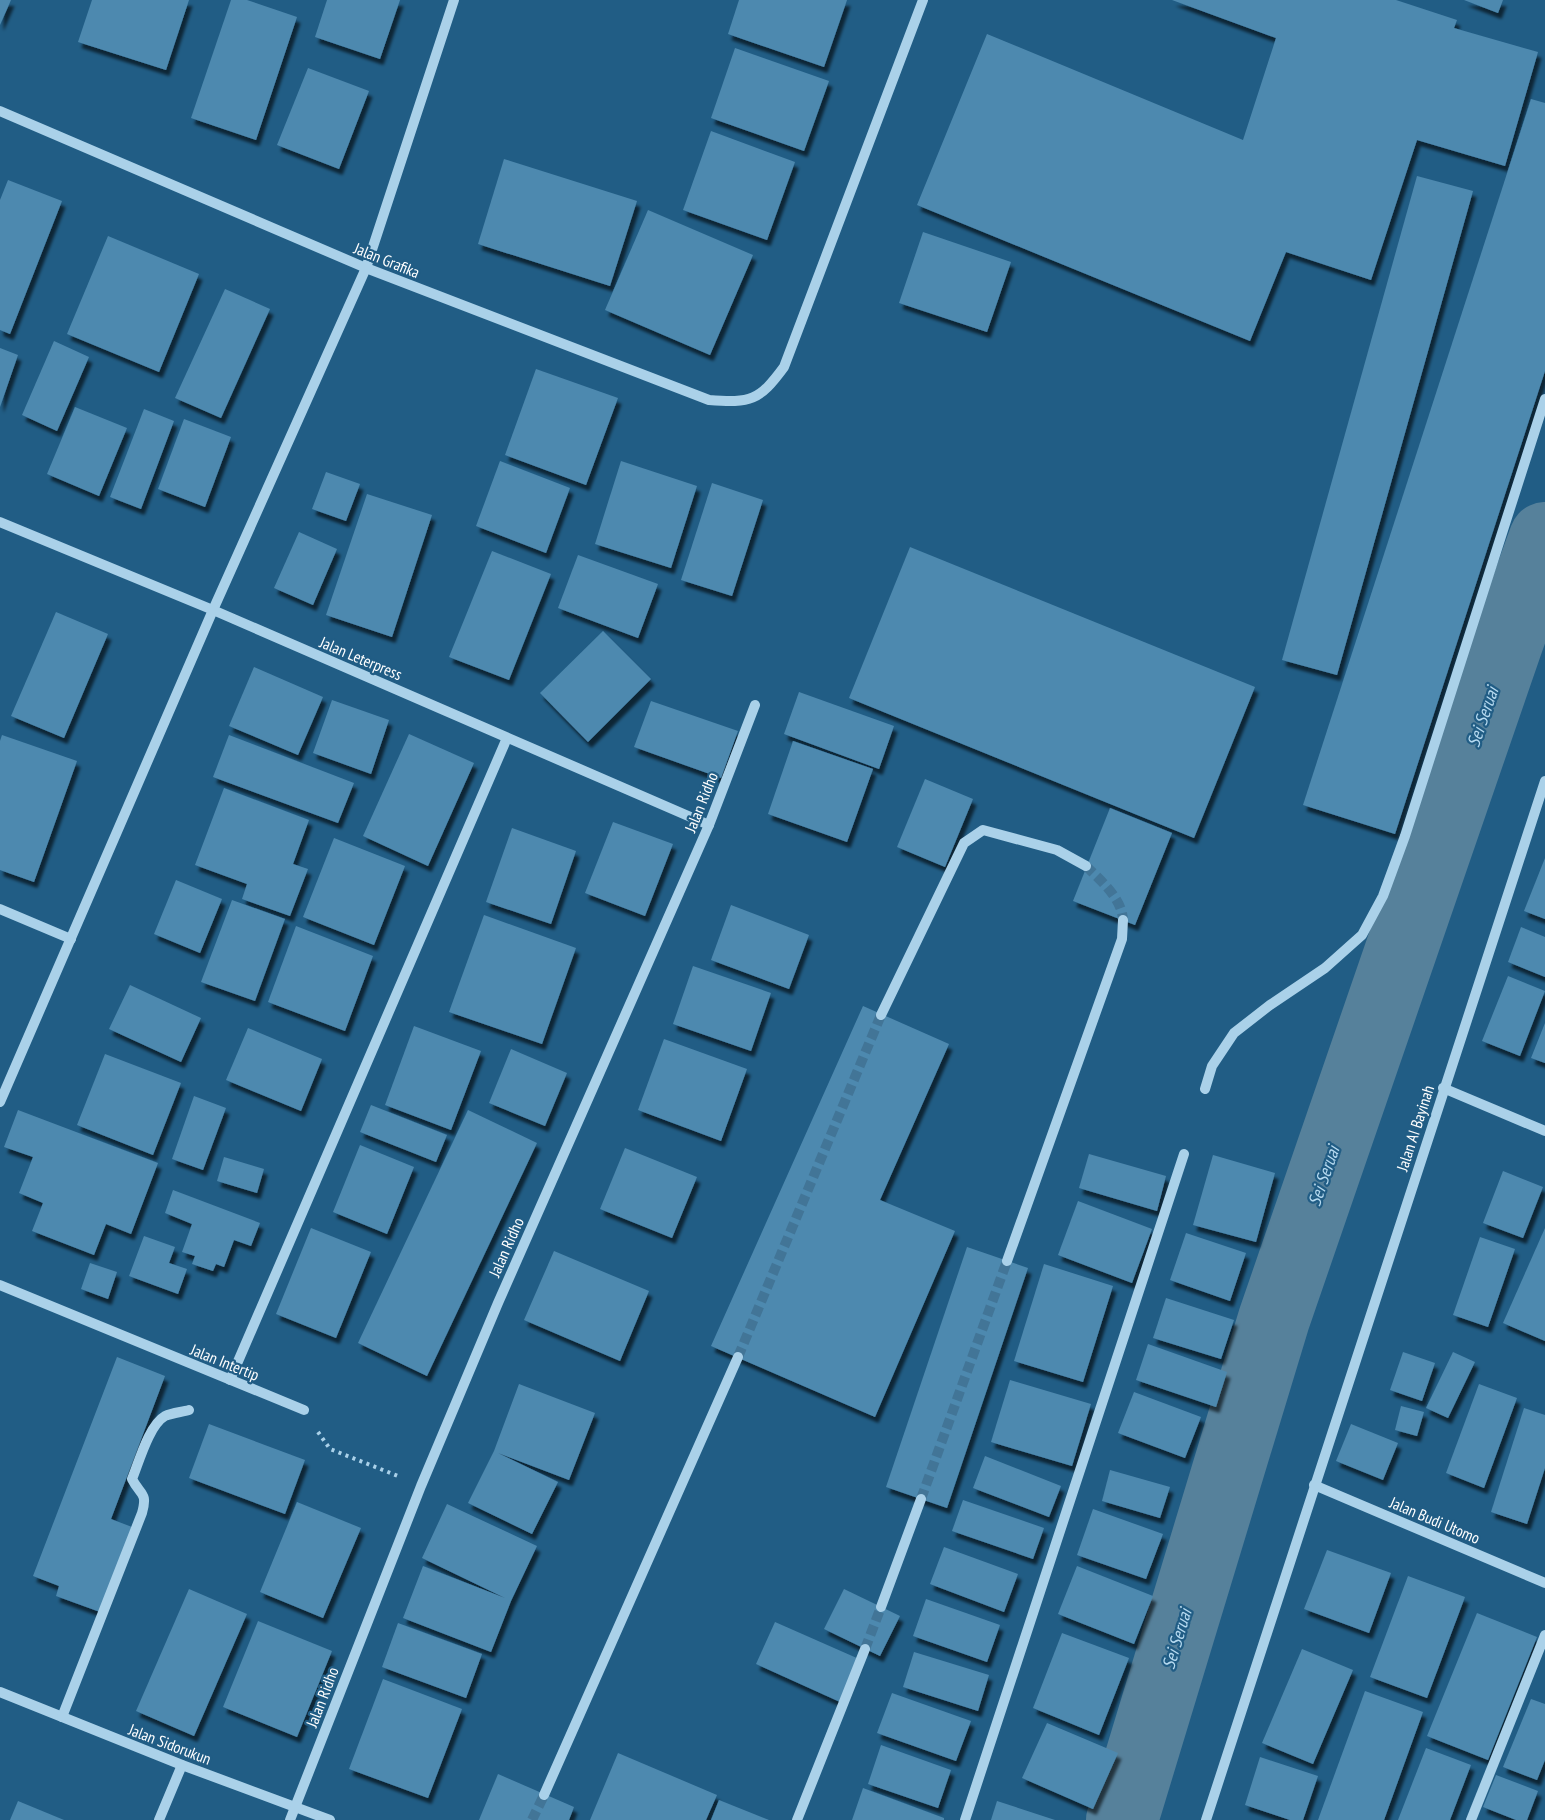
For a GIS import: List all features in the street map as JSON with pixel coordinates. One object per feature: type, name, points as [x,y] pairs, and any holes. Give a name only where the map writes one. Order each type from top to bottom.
[{"type":"street","points":[[0,1102],[213,610],[366,268],[454,0]]},
{"type":"street","name":"Jalan Grafika","points":[[0,111],[366,268],[709,400],[738,402],[754,398],[768,388],[784,367],[923,0]]},
{"type":"street","points":[[1205,1089],[1212,1066],[1234,1033],[1270,1005],[1325,968],[1362,935],[1383,896],[1405,836],[1545,399]]},
{"type":"street","name":"Jalan Leterpress","points":[[0,522],[213,610],[709,825]]},
{"type":"street","name":"Jalan Ridho","points":[[290,1820],[421,1486],[498,1303],[709,825],[755,705]]},
{"type":"street","points":[[230,1380],[507,738]]},
{"type":"street","name":"Jalan AI Bayinah","points":[[1206,1820],[1443,1088],[1544,786]]},
{"type":"street","points":[[881,1015],[964,843],[983,830],[1058,850],[1086,866]]},
{"type":"street","points":[[0,909],[71,939]]},
{"type":"street","points":[[1007,1261],[1122,939],[1123,920]]},
{"type":"street","points":[[1443,1088],[1545,1131]]},
{"type":"street","points":[[965,1820],[1184,1154]]},
{"type":"street","name":"Jalan Intertip","points":[[0,1285],[304,1410]]},
{"type":"street","points":[[544,1795],[738,1358]]},
{"type":"street","points":[[62,1717],[144,1508],[144,1494],[132,1479],[145,1445],[157,1424],[165,1416],[189,1410]]},
{"type":"street","name":"Jalan Budi Utomo","points":[[1314,1485],[1545,1583]]},
{"type":"street","points":[[881,1607],[921,1499]]},
{"type":"street","points":[[1471,1820],[1545,1635]]},
{"type":"street","points":[[797,1820],[865,1649]]},
{"type":"street","name":"Jalan Sidorukun","points":[[0,1692],[182,1765],[330,1820]]},
{"type":"street","points":[[159,1820],[182,1765]]},
{"type":"path","points":[[304,1410],[312,1417],[323,1442],[330,1449],[421,1486]]},
{"type":"building","points":[[0,0],[11,0],[0,25]]},
{"type":"building","points":[[92,0],[189,0],[166,70],[78,42]]},
{"type":"building","points":[[231,0],[247,0],[297,17],[256,140],[191,118]]},
{"type":"building","points":[[327,0],[400,0],[380,59],[315,37]]},
{"type":"building","points":[[739,0],[847,0],[824,67],[728,34]]},
{"type":"building","points":[[1172,0],[1396,0],[1457,20],[1454,28],[1538,52],[1505,166],[1417,140],[1371,280],[1286,252],[1250,341],[917,205],[987,34],[1243,140],[1276,38]]},
{"type":"building","points":[[1464,0],[1503,0],[1498,13]]},
{"type":"building","points":[[735,48],[829,81],[804,151],[711,118]]},
{"type":"building","points":[[308,68],[369,91],[339,169],[277,145]]},
{"type":"building","points":[[1531,99],[1545,103],[1545,371],[1395,834],[1303,805]]},
{"type":"building","points":[[711,131],[795,162],[767,240],[683,210]]},
{"type":"building","points":[[504,159],[637,201],[610,286],[478,244]]},
{"type":"building","points":[[1417,176],[1473,191],[1337,675],[1282,660]]},
{"type":"building","points":[[8,180],[62,201],[10,334],[0,330],[0,200]]},
{"type":"building","points":[[648,210],[753,255],[710,355],[605,310]]},
{"type":"building","points":[[923,232],[1011,262],[987,332],[899,303]]},
{"type":"building","points":[[108,236],[199,274],[159,372],[67,334]]},
{"type":"building","points":[[225,289],[270,309],[221,418],[175,398]]},
{"type":"building","points":[[54,341],[89,357],[57,431],[22,415]]},
{"type":"building","points":[[0,348],[18,355],[0,407]]},
{"type":"building","points":[[536,369],[618,398],[586,485],[505,455]]},
{"type":"building","points":[[75,407],[127,428],[99,496],[47,474]]},
{"type":"building","points":[[144,409],[174,421],[141,509],[110,497]]},
{"type":"building","points":[[184,419],[231,437],[205,507],[158,489]]},
{"type":"building","points":[[500,461],[570,488],[546,553],[476,526]]},
{"type":"building","points":[[621,461],[697,486],[671,568],[595,544]]},
{"type":"building","points":[[326,472],[360,484],[346,521],[312,509]]},
{"type":"building","points":[[712,483],[763,500],[732,596],[681,580]]},
{"type":"building","points":[[367,494],[432,515],[392,637],[326,615]]},
{"type":"building","points":[[299,532],[337,549],[313,605],[274,588]]},
{"type":"building","points":[[910,547],[1255,687],[1194,838],[849,698]]},
{"type":"building","points":[[492,551],[551,574],[509,680],[449,657]]},
{"type":"building","points":[[578,555],[658,584],[638,638],[558,608]]},
{"type":"building","points":[[56,612],[108,634],[64,738],[11,716]]},
{"type":"building","points":[[603,631],[651,679],[588,742],[540,693]]},
{"type":"building","points":[[254,667],[323,697],[298,755],[229,726]]},
{"type":"building","points":[[799,692],[894,726],[879,769],[784,734]]},
{"type":"building","points":[[332,700],[389,720],[371,774],[313,753]]},
{"type":"building","points":[[651,701],[738,731],[721,778],[634,747]]},
{"type":"building","points":[[409,734],[474,763],[428,866],[363,836]]},
{"type":"building","points":[[2,735],[77,761],[34,882],[0,870],[0,741]]},
{"type":"building","points":[[229,735],[354,783],[338,823],[213,777]]},
{"type":"building","points":[[793,741],[873,769],[847,842],[768,814]]},
{"type":"building","points":[[925,779],[973,799],[945,867],[897,847]]},
{"type":"building","points":[[224,788],[309,820],[293,864],[308,869],[290,916],[242,899],[247,884],[195,865]]},
{"type":"building","points":[[1110,808],[1172,833],[1135,925],[1073,901]]},
{"type":"building","points":[[613,822],[673,844],[645,916],[585,893]]},
{"type":"building","points":[[512,828],[576,851],[551,924],[486,902]]},
{"type":"building","points":[[334,838],[405,866],[374,945],[303,917]]},
{"type":"building","points":[[1545,858],[1545,919],[1524,911]]},
{"type":"building","points":[[176,880],[222,899],[200,953],[154,934]]},
{"type":"building","points":[[232,900],[285,919],[255,1001],[201,982]]},
{"type":"building","points":[[731,905],[809,935],[789,989],[711,960]]},
{"type":"building","points":[[484,915],[576,948],[542,1044],[449,1012]]},
{"type":"building","points":[[296,926],[373,956],[345,1031],[268,1002]]},
{"type":"building","points":[[1521,927],[1545,937],[1545,977],[1508,962]]},
{"type":"building","points":[[693,966],[771,993],[751,1051],[673,1024]]},
{"type":"building","points":[[1508,976],[1545,991],[1520,1056],[1482,1041]]},
{"type":"building","points":[[130,985],[201,1018],[181,1062],[109,1029]]},
{"type":"building","points":[[863,1006],[949,1044],[880,1200],[955,1231],[875,1417],[711,1346]]},
{"type":"building","points":[[1545,1023],[1545,1063],[1531,1058]]},
{"type":"building","points":[[414,1026],[481,1051],[451,1130],[385,1105]]},
{"type":"building","points":[[248,1028],[322,1059],[301,1111],[226,1080]]},
{"type":"building","points":[[664,1039],[747,1069],[721,1141],[638,1110]]},
{"type":"building","points":[[511,1049],[567,1073],[545,1126],[489,1103]]},
{"type":"building","points":[[105,1054],[181,1083],[153,1155],[77,1125]]},
{"type":"building","points":[[194,1096],[226,1108],[203,1170],[172,1159]]},
{"type":"building","points":[[371,1105],[447,1135],[436,1162],[360,1132]]},
{"type":"building","points":[[18,1110],[158,1163],[131,1234],[106,1224],[94,1255],[32,1231],[43,1203],[19,1193],[33,1157],[4,1147]]},
{"type":"building","points":[[468,1110],[537,1143],[427,1376],[358,1343]]},
{"type":"building","points":[[360,1145],[414,1167],[387,1234],[333,1212]]},
{"type":"building","points":[[625,1148],[697,1177],[672,1238],[600,1209]]},
{"type":"building","points":[[1089,1154],[1166,1176],[1157,1211],[1079,1188]]},
{"type":"building","points":[[1213,1155],[1275,1173],[1256,1242],[1193,1225]]},
{"type":"building","points":[[224,1157],[264,1169],[257,1193],[217,1181]]},
{"type":"building","points":[[1503,1171],[1543,1187],[1523,1238],[1483,1223]]},
{"type":"building","points":[[173,1190],[260,1223],[251,1246],[234,1240],[224,1267],[216,1264],[213,1271],[192,1264],[195,1256],[182,1252],[192,1224],[165,1213]]},
{"type":"building","points":[[1078,1201],[1152,1229],[1132,1283],[1058,1255]]},
{"type":"building","points":[[311,1228],[371,1252],[336,1338],[276,1314]]},
{"type":"building","points":[[1545,1228],[1545,1341],[1503,1323]]},
{"type":"building","points":[[1186,1233],[1246,1253],[1230,1301],[1170,1280]]},
{"type":"building","points":[[144,1236],[175,1247],[169,1263],[187,1269],[178,1294],[129,1276]]},
{"type":"building","points":[[1480,1237],[1515,1249],[1488,1327],[1453,1315]]},
{"type":"building","points":[[967,1247],[1028,1268],[947,1508],[886,1487]]},
{"type":"building","points":[[554,1251],[649,1291],[620,1361],[524,1320]]},
{"type":"building","points":[[90,1263],[117,1272],[108,1299],[81,1289]]},
{"type":"building","points":[[1044,1264],[1113,1286],[1083,1382],[1014,1361]]},
{"type":"building","points":[[1166,1298],[1234,1320],[1221,1359],[1153,1338]]},
{"type":"building","points":[[1148,1344],[1227,1372],[1216,1407],[1136,1380]]},
{"type":"building","points":[[1403,1352],[1435,1363],[1422,1401],[1390,1390]]},
{"type":"building","points":[[1453,1352],[1475,1362],[1448,1418],[1426,1408]]},
{"type":"building","points":[[117,1357],[165,1376],[111,1519],[132,1527],[100,1612],[56,1596],[59,1586],[33,1576]]},
{"type":"building","points":[[1010,1380],[1091,1404],[1072,1466],[991,1442]]},
{"type":"building","points":[[519,1384],[595,1413],[569,1480],[498,1453],[558,1482],[532,1534],[468,1503],[494,1451]]},
{"type":"building","points":[[1479,1384],[1517,1398],[1484,1488],[1446,1473]]},
{"type":"building","points":[[1134,1392],[1201,1417],[1185,1458],[1118,1433]]},
{"type":"building","points":[[1401,1406],[1424,1412],[1417,1436],[1395,1430]]},
{"type":"building","points":[[1524,1408],[1545,1415],[1545,1468],[1527,1524],[1491,1512]]},
{"type":"building","points":[[209,1424],[305,1460],[285,1514],[189,1478]]},
{"type":"building","points":[[1351,1424],[1398,1443],[1383,1480],[1336,1461]]},
{"type":"building","points":[[985,1456],[1061,1486],[1049,1517],[973,1488]]},
{"type":"building","points":[[1110,1470],[1170,1487],[1160,1518],[1102,1501]]},
{"type":"building","points":[[963,1500],[1044,1528],[1033,1559],[952,1531]]},
{"type":"building","points":[[297,1502],[361,1528],[323,1618],[260,1592]]},
{"type":"building","points":[[447,1504],[537,1546],[511,1601],[491,1652],[403,1618],[423,1566],[505,1598],[422,1558]]},
{"type":"building","points":[[1093,1509],[1163,1534],[1146,1579],[1077,1555]]},
{"type":"building","points":[[944,1547],[1018,1574],[1004,1612],[930,1584]]},
{"type":"building","points":[[1327,1550],[1391,1573],[1369,1633],[1304,1609]]},
{"type":"building","points":[[1077,1566],[1153,1596],[1134,1644],[1058,1614]]},
{"type":"building","points":[[1408,1576],[1465,1597],[1427,1698],[1370,1677]]},
{"type":"building","points":[[189,1589],[247,1614],[194,1736],[136,1711]]},
{"type":"building","points":[[844,1589],[900,1616],[880,1656],[824,1629]]},
{"type":"building","points":[[926,1599],[1000,1625],[987,1662],[913,1636]]},
{"type":"building","points":[[1477,1613],[1537,1637],[1488,1760],[1427,1736]]},
{"type":"building","points":[[258,1621],[332,1651],[297,1737],[223,1707]]},
{"type":"building","points":[[775,1622],[859,1659],[840,1702],[756,1664]]},
{"type":"building","points":[[398,1623],[482,1654],[466,1698],[382,1667]]},
{"type":"building","points":[[1062,1633],[1129,1658],[1099,1735],[1033,1708]]},
{"type":"building","points":[[1302,1649],[1353,1670],[1313,1764],[1262,1743]]},
{"type":"building","points":[[914,1652],[989,1675],[978,1711],[903,1687]]},
{"type":"building","points":[[383,1679],[462,1709],[428,1798],[349,1769]]},
{"type":"building","points":[[1365,1691],[1423,1712],[1384,1820],[1318,1820]]},
{"type":"building","points":[[892,1693],[971,1721],[956,1761],[877,1733]]},
{"type":"building","points":[[1531,1699],[1545,1704],[1545,1760],[1537,1780],[1503,1767]]},
{"type":"building","points":[[1047,1723],[1118,1753],[1093,1809],[1022,1778]]},
{"type":"building","points":[[881,1745],[951,1770],[938,1808],[868,1784]]},
{"type":"building","points":[[1426,1748],[1471,1765],[1450,1820],[1398,1820]]},
{"type":"building","points":[[618,1753],[717,1795],[706,1820],[590,1820]]},
{"type":"building","points":[[1260,1757],[1318,1776],[1303,1820],[1290,1820],[1245,1805]]},
{"type":"building","points":[[498,1774],[574,1807],[569,1820],[479,1820]]},
{"type":"building","points":[[1496,1775],[1538,1791],[1527,1820],[1516,1820],[1483,1807]]},
{"type":"building","points":[[863,1788],[944,1818],[944,1820],[852,1820]]},
{"type":"building","points":[[719,1800],[769,1820],[711,1820]]},
{"type":"building","points":[[18,1801],[64,1820],[10,1820]]},
{"type":"building","points":[[997,1801],[1055,1820],[991,1820]]},
{"type":"waterway","name":"Sei Seruai","points":[[1122,1820],[1274,1319],[1545,538]]},
{"type":"tunnel","points":[[1086,866],[1115,897],[1123,920]]},
{"type":"tunnel","points":[[738,1357],[881,1015]]},
{"type":"tunnel","points":[[921,1499],[1007,1261]]},
{"type":"tunnel","points":[[865,1649],[881,1607]]},
{"type":"tunnel","points":[[532,1820],[544,1795]]}]
